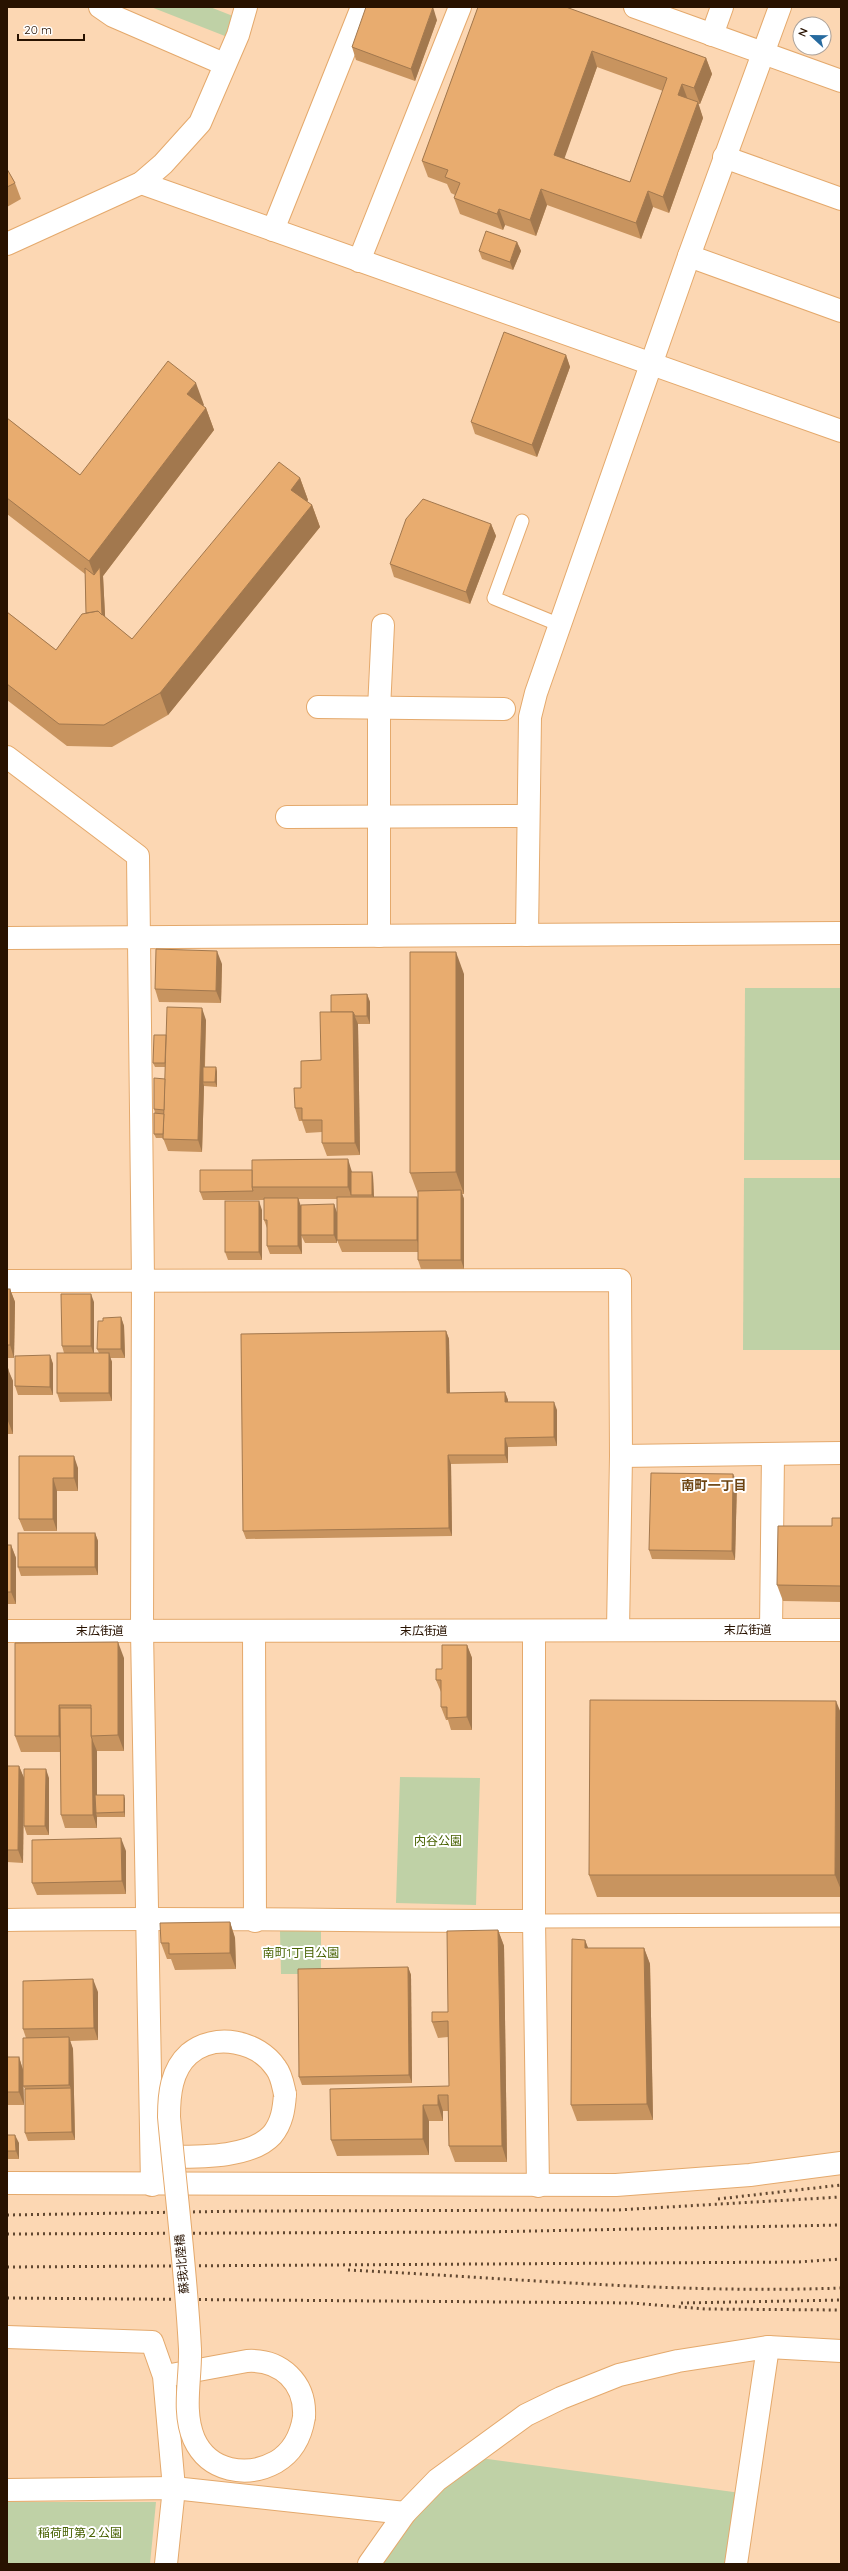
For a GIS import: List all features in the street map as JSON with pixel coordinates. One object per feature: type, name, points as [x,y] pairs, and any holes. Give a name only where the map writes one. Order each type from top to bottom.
[{"type":"street","points":[[100,7],[113,16],[224,64]]},
{"type":"street","points":[[7,244],[141,183],[163,164],[200,123],[238,34],[246,7]]},
{"type":"street","points":[[273,230],[362,7]]},
{"type":"street","points":[[359,261],[460,7]]},
{"type":"street","points":[[635,7],[841,81]]},
{"type":"street","points":[[712,35],[722,7]]},
{"type":"street","points":[[527,935],[530,717],[560,625],[689,256],[780,7]]},
{"type":"street","points":[[724,157],[841,199]]},
{"type":"street","points":[[141,183],[841,431]]},
{"type":"street","points":[[689,256],[841,311]]},
{"type":"street","points":[[379,936],[379,709],[383,625]]},
{"type":"street","points":[[318,707],[379,709],[504,709]]},
{"type":"street","points":[[7,757],[138,856],[144,1280],[142,1631],[152,2185]]},
{"type":"street","points":[[287,817],[528,816]]},
{"type":"street","points":[[7,938],[841,933]]},
{"type":"street","points":[[7,1281],[620,1280],[621,1456],[618,1630]]},
{"type":"street","points":[[621,1456],[841,1453]]},
{"type":"street","points":[[771,1630],[773,1454]]},
{"type":"street","name":"末広街道","points":[[7,1631],[841,1630]]},
{"type":"street","points":[[254,1631],[255,1921]]},
{"type":"street","points":[[534,1631],[534,1920],[538,2186]]},
{"type":"street","points":[[7,1920],[147,1918],[255,1921],[534,1920]]},
{"type":"street","name":"蘇我北陸橋","points":[[151,2157],[166,2157],[174,2156],[232,2153],[254,2147],[265,2141],[273,2134],[284,2112],[285,2094],[276,2068],[261,2054],[240,2043],[228,2041],[202,2046],[189,2054],[179,2067],[169,2097],[169,2117],[173,2154],[173,2162],[190,2350],[189,2364],[189,2372],[189,2379],[188,2400],[189,2422],[193,2436],[201,2449],[215,2463],[225,2468],[242,2472],[262,2469],[276,2462],[289,2451],[297,2441],[302,2429],[304,2403],[296,2382],[279,2367],[259,2360],[247,2360],[209,2368],[194,2370],[186,2372],[164,2376]]},
{"type":"street","points":[[7,2183],[152,2185],[616,2185],[750,2175],[841,2163]]},
{"type":"street","points":[[7,2337],[152,2342],[164,2376],[174,2488],[166,2564]]},
{"type":"street","points":[[369,2564],[405,2513],[437,2480],[477,2449],[526,2415],[561,2398],[619,2375],[678,2361],[768,2347],[841,2351]]},
{"type":"street","points":[[736,2564],[768,2347]]},
{"type":"street","points":[[7,2490],[174,2488],[405,2513]]},
{"type":"lane","points":[[522,521],[494,598],[560,625]]},
{"type":"lane","points":[[534,1920],[841,1920]]},
{"type":"green space","points":[[151,7],[210,7],[238,18],[230,38]]},
{"type":"green space","points":[[745,988],[841,988],[841,1160],[744,1160]]},
{"type":"green space","points":[[744,1178],[841,1178],[841,1350],[743,1350]]},
{"type":"green space","name":"内谷公園","points":[[400,1777],[480,1778],[476,1905],[396,1903]]},
{"type":"green space","name":"南町1丁目公園","points":[[280,1931],[321,1931],[321,1974],[281,1974]]},
{"type":"green space","points":[[480,2458],[741,2493],[727,2564],[373,2564],[400,2524]]},
{"type":"green space","name":"稲荷町第２公園","points":[[7,2502],[156,2502],[150,2564],[7,2564]]},
{"type":"building","points":[[366,7],[433,7],[411,69],[352,47]]},
{"type":"building","points":[[478,7],[566,7],[706,58],[694,88],[682,84],[678,95],[698,102],[663,197],[648,191],[636,223],[541,189],[530,220],[499,209],[497,214],[454,198],[460,183],[445,177],[448,170],[422,161]],"holes":[[[592,51],[667,78],[630,182],[554,155]]]},
{"type":"building","points":[[7,169],[15,183],[7,187]]},
{"type":"building","points":[[486,231],[517,242],[510,262],[479,251]]},
{"type":"building","points":[[504,332],[566,355],[532,445],[471,422]]},
{"type":"building","points":[[168,361],[196,383],[187,394],[206,408],[89,561],[7,498],[7,418],[80,475]]},
{"type":"building","points":[[279,462],[300,478],[291,490],[312,505],[160,693],[104,725],[59,724],[7,684],[7,612],[56,650],[82,614],[98,611],[132,639]]},
{"type":"building","points":[[423,499],[491,524],[466,592],[390,564],[406,519]]},
{"type":"building","points":[[100,567],[102,615],[98,611],[86,613],[85,568],[94,575]]},
{"type":"building","points":[[156,949],[217,951],[216,991],[155,989]]},
{"type":"building","points":[[410,952],[456,952],[456,1172],[410,1173]]},
{"type":"building","points":[[367,994],[367,1016],[355,1016],[353,1012],[331,1012],[331,995]]},
{"type":"building","points":[[167,1007],[202,1008],[198,1140],[163,1139]]},
{"type":"building","points":[[320,1012],[353,1012],[355,1143],[322,1143],[322,1120],[302,1120],[302,1108],[295,1108],[294,1088],[301,1088],[301,1061],[321,1060]]},
{"type":"building","points":[[154,1035],[166,1035],[165,1063],[153,1063]]},
{"type":"building","points":[[203,1067],[216,1067],[215,1082],[203,1082]]},
{"type":"building","points":[[154,1078],[165,1079],[164,1110],[154,1109]]},
{"type":"building","points":[[154,1113],[164,1114],[163,1134],[154,1134]]},
{"type":"building","points":[[348,1159],[348,1187],[252,1187],[252,1160]]},
{"type":"building","points":[[200,1170],[252,1170],[253,1191],[200,1192]]},
{"type":"building","points":[[351,1172],[372,1172],[372,1195],[351,1195]]},
{"type":"building","points":[[461,1190],[461,1260],[418,1260],[418,1191]]},
{"type":"building","points":[[337,1197],[417,1197],[417,1240],[337,1240]]},
{"type":"building","points":[[264,1198],[298,1198],[298,1246],[267,1246],[267,1220],[264,1220]]},
{"type":"building","points":[[225,1201],[259,1201],[259,1252],[225,1252]]},
{"type":"building","points":[[334,1204],[334,1235],[301,1235],[301,1205]]},
{"type":"building","points":[[7,1289],[10,1289],[10,1345],[7,1345]]},
{"type":"building","points":[[61,1294],[91,1294],[91,1346],[62,1346]]},
{"type":"building","points":[[121,1317],[121,1349],[97,1349],[98,1321],[103,1321],[103,1318]]},
{"type":"building","points":[[446,1331],[447,1393],[505,1392],[505,1402],[554,1402],[554,1437],[505,1438],[505,1455],[448,1455],[449,1528],[243,1531],[241,1334]]},
{"type":"building","points":[[57,1353],[109,1353],[109,1393],[57,1393]]},
{"type":"building","points":[[50,1355],[50,1387],[15,1386],[15,1356]]},
{"type":"building","points":[[8,1369],[8,1421],[7,1421]]},
{"type":"building","points":[[19,1456],[74,1456],[74,1478],[53,1478],[53,1519],[19,1519]]},
{"type":"building","points":[[651,1473],[733,1474],[732,1551],[649,1550]]},
{"type":"building","points":[[832,1518],[841,1518],[841,1586],[777,1585],[778,1526],[832,1526]]},
{"type":"building","points":[[18,1533],[95,1533],[95,1567],[18,1567]]},
{"type":"building","points":[[7,1545],[11,1545],[11,1592],[7,1592]]},
{"type":"building","points":[[118,1642],[118,1735],[91,1736],[91,1705],[59,1705],[59,1736],[15,1736],[15,1643]]},
{"type":"building","points":[[442,1645],[467,1645],[467,1717],[447,1718],[447,1707],[441,1707],[441,1680],[436,1680],[436,1669],[442,1669]]},
{"type":"building","points":[[590,1700],[836,1701],[835,1875],[589,1875]]},
{"type":"building","points":[[60,1708],[91,1708],[93,1815],[61,1815]]},
{"type":"building","points":[[7,1766],[19,1766],[18,1850],[7,1850]]},
{"type":"building","points":[[24,1769],[46,1769],[45,1826],[24,1826]]},
{"type":"building","points":[[95,1795],[124,1795],[124,1812],[96,1813]]},
{"type":"building","points":[[121,1838],[122,1881],[32,1883],[32,1840]]},
{"type":"building","points":[[230,1922],[230,1953],[169,1954],[169,1943],[161,1943],[160,1923]]},
{"type":"building","points":[[498,1930],[502,2146],[449,2146],[448,2095],[438,2095],[438,2105],[423,2105],[423,2139],[331,2140],[330,2089],[449,2086],[448,2021],[432,2022],[432,2012],[448,2012],[447,1931]]},
{"type":"building","points":[[572,1939],[585,1940],[585,1948],[644,1948],[647,2104],[571,2105]]},
{"type":"building","points":[[408,1967],[409,2075],[299,2077],[298,1969]]},
{"type":"building","points":[[93,1979],[94,2028],[23,2029],[23,1981]]},
{"type":"building","points":[[69,2037],[69,2085],[23,2086],[23,2038]]},
{"type":"building","points":[[7,2057],[19,2057],[19,2092],[7,2092]]},
{"type":"building","points":[[71,2088],[72,2132],[25,2133],[25,2089]]},
{"type":"building","points":[[7,2135],[15,2135],[16,2151],[7,2151]]},
{"type":"railway","points":[[718,2199],[841,2185]]},
{"type":"railway","points":[[7,2215],[247,2211],[617,2210],[841,2197]]},
{"type":"railway","points":[[7,2234],[481,2232],[841,2225]]},
{"type":"railway","points":[[7,2267],[798,2262],[841,2259]]},
{"type":"railway","points":[[348,2270],[656,2287],[718,2289],[841,2288]]},
{"type":"railway","points":[[7,2298],[632,2303],[705,2309],[841,2310]]},
{"type":"railway","points":[[681,2303],[841,2300]]},
{"type":"district","name":"南町一丁目","points":[[714,1485]]}]
